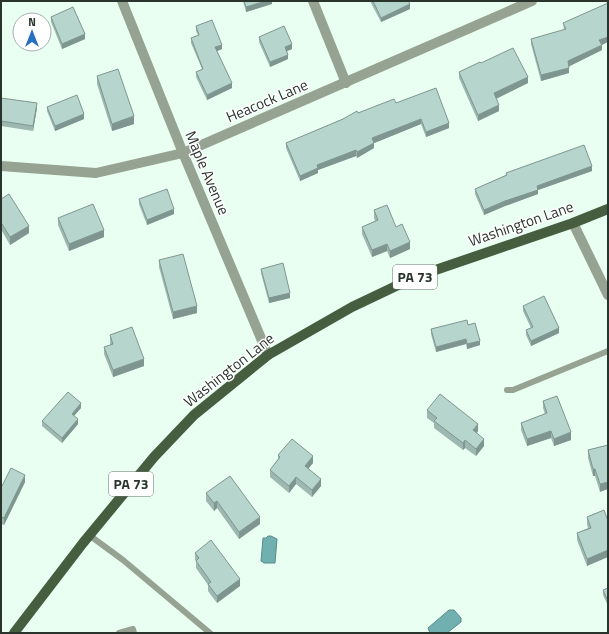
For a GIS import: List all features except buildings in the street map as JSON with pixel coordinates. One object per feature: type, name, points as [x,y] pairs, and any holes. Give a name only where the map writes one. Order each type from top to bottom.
[{"type":"main road","name":"Washington Lane","points":[[14,633],[89,535],[154,457],[194,415],[268,355],[352,307],[415,277],[573,223],[608,209]]},
{"type":"street","name":"Maple Avenue","points":[[122,1],[183,153],[268,355]]},
{"type":"street","points":[[313,1],[346,83]]},
{"type":"street","name":"Heacock Lane","points":[[1,166],[96,173],[183,153],[532,1]]},
{"type":"street","points":[[573,223],[608,295]]},
{"type":"lane","points":[[507,390],[513,390],[608,351]]},
{"type":"lane","points":[[89,535],[123,560],[148,583],[210,633]]},
{"type":"lane","points":[[119,633],[133,629],[134,633]]},
{"type":"water","points":[[268,536],[277,539],[275,563],[264,563],[261,561],[263,538]]},
{"type":"water","points":[[449,610],[454,610],[461,618],[461,622],[447,633],[430,633],[428,628]]}]
